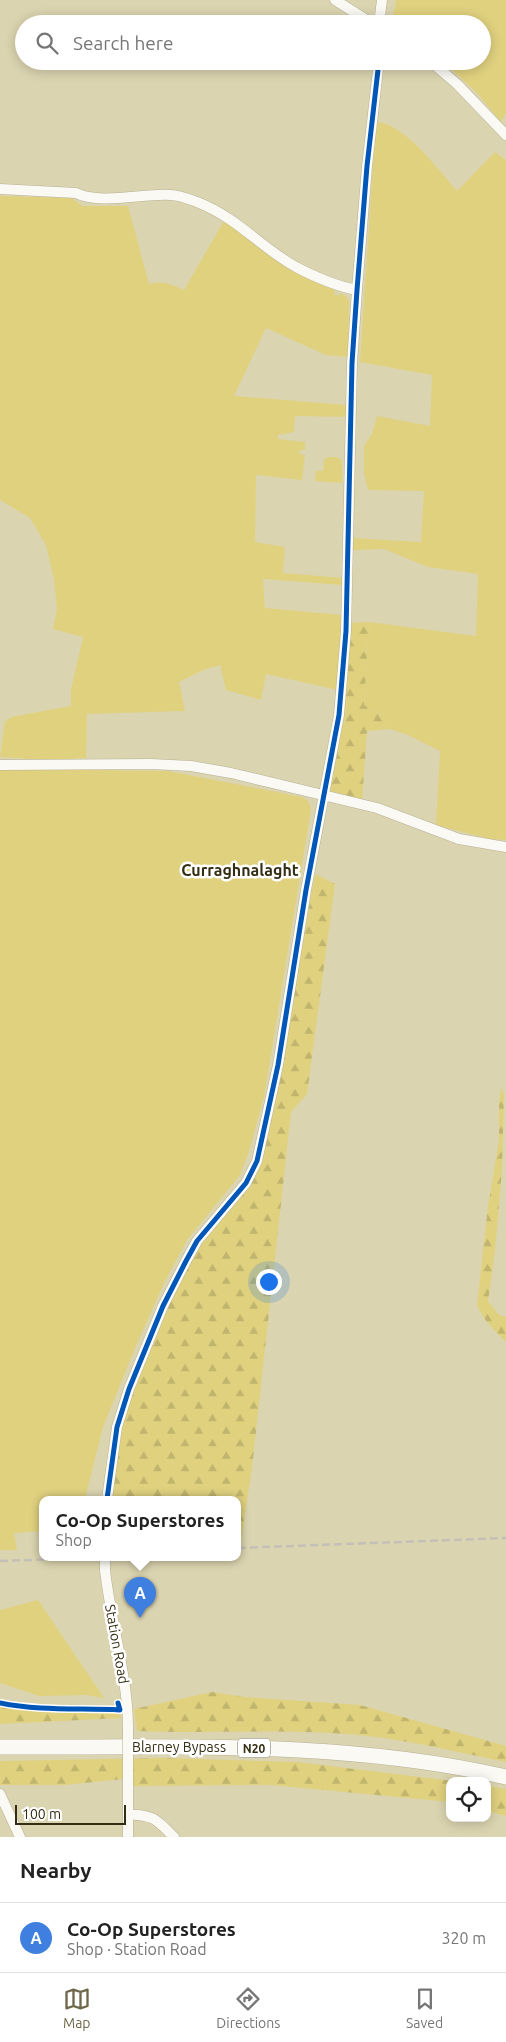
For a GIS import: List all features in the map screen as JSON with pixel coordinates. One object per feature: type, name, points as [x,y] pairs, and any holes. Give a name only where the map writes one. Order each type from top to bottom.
[{"type":"highway","name":"Blarney Bypass","points":[[0,1747],[270,1748],[373,1756],[436,1764],[506,1777]]},
{"type":"street","points":[[335,0],[359,15]]},
{"type":"street","points":[[381,15],[382,0]]},
{"type":"street","points":[[107,1496],[116,1428],[129,1389],[163,1306],[197,1241],[246,1183],[257,1161],[278,1065],[306,890],[338,715],[346,631],[352,363],[367,166],[378,70]]},
{"type":"street","points":[[441,70],[457,84],[506,135]]},
{"type":"street","points":[[0,189],[67,192],[76,193],[84,197],[109,198],[174,195],[196,202],[228,217],[296,266],[340,286],[357,290]]},
{"type":"street","points":[[0,765],[151,764],[191,766],[231,773],[377,808],[459,839],[506,847]]},
{"type":"street","name":"Station Road","points":[[105,1561],[109,1606],[129,1709],[128,1837]]},
{"type":"street","points":[[0,1794],[20,1837]]},
{"type":"street","points":[[129,1814],[149,1816],[158,1821],[174,1837]]},
{"type":"green space","points":[[396,0],[506,0],[506,113],[501,122],[476,92],[452,70],[491,70],[491,15],[394,15]]},
{"type":"green space","points":[[376,122],[387,124],[409,139],[431,160],[457,191],[495,152],[506,160],[506,840],[490,839],[436,825],[440,751],[408,735],[390,729],[380,714],[364,705],[369,622],[476,636],[478,574],[428,567],[384,549],[351,550],[353,538],[421,542],[424,491],[368,490],[364,473],[364,446],[372,434],[377,416],[430,426],[432,375],[360,362]]},
{"type":"green space","points":[[0,196],[72,198],[82,206],[128,206],[149,284],[166,283],[184,290],[225,219],[264,249],[305,276],[335,290],[334,294],[339,296],[340,293],[347,297],[349,302],[348,357],[326,355],[266,328],[234,396],[347,405],[349,417],[295,416],[294,432],[278,435],[278,439],[305,442],[305,450],[300,450],[299,454],[305,455],[302,480],[256,475],[255,542],[285,547],[283,573],[344,578],[343,585],[263,579],[265,608],[343,615],[338,690],[266,674],[261,700],[226,690],[220,665],[203,670],[179,682],[185,711],[87,714],[86,758],[47,760],[0,757],[5,722],[11,717],[71,706],[71,690],[83,637],[53,629],[57,609],[54,580],[46,545],[30,518],[0,500]]},
{"type":"green space","points":[[327,457],[337,457],[342,461],[342,483],[315,481],[316,471],[323,471],[324,460]]},
{"type":"green space","points":[[369,622],[364,705],[380,714],[390,729],[367,731],[362,801],[334,795],[330,791],[344,718],[347,623]]},
{"type":"green space","points":[[0,769],[168,771],[302,797],[308,801],[311,809],[264,1097],[249,1151],[240,1175],[187,1240],[165,1281],[103,1427],[86,1496],[39,1496],[39,1531],[14,1533],[17,1550],[0,1550]]},
{"type":"green space","points":[[315,874],[335,884],[307,1094],[291,1112],[252,1468],[241,1542],[241,1496],[111,1496],[118,1444],[128,1404],[175,1289],[198,1245],[251,1184],[262,1159]]},
{"type":"green space","points":[[501,1088],[504,1095],[502,1169],[495,1251],[488,1301],[499,1315],[506,1317],[506,1342],[486,1320],[477,1305],[488,1207],[499,1140]]},
{"type":"green space","points":[[38,1600],[104,1698],[87,1695],[39,1696],[0,1683],[0,1610]]},
{"type":"green space","points":[[212,1692],[245,1697],[360,1705],[506,1746],[506,1762],[420,1744],[368,1736],[311,1732],[137,1731],[134,1709]]},
{"type":"green space","points":[[0,1707],[113,1707],[122,1718],[0,1724]]},
{"type":"green space","points":[[163,1758],[297,1762],[446,1780],[446,1802],[271,1785],[132,1786],[132,1779],[65,1785],[0,1785],[0,1761]]},
{"type":"green space","points":[[491,1787],[506,1789],[506,1816],[491,1812]]},
{"type":"railway","points":[[241,1548],[506,1538]]},
{"type":"railway","points":[[0,1561],[39,1560]]},
{"type":"cycle path","points":[[107,1496],[117,1427],[129,1389],[163,1306],[197,1241],[246,1183],[257,1161],[278,1065],[306,890],[339,715],[346,631],[352,363],[367,166],[378,70]]},
{"type":"cycle path","points":[[0,1703],[45,1708],[120,1710],[118,1703]]},
{"type":"place","name":"Co-Op Superstores","points":[[140,1618]]},
{"type":"district","name":"Curraghnalaght","points":[[240,870]]}]
